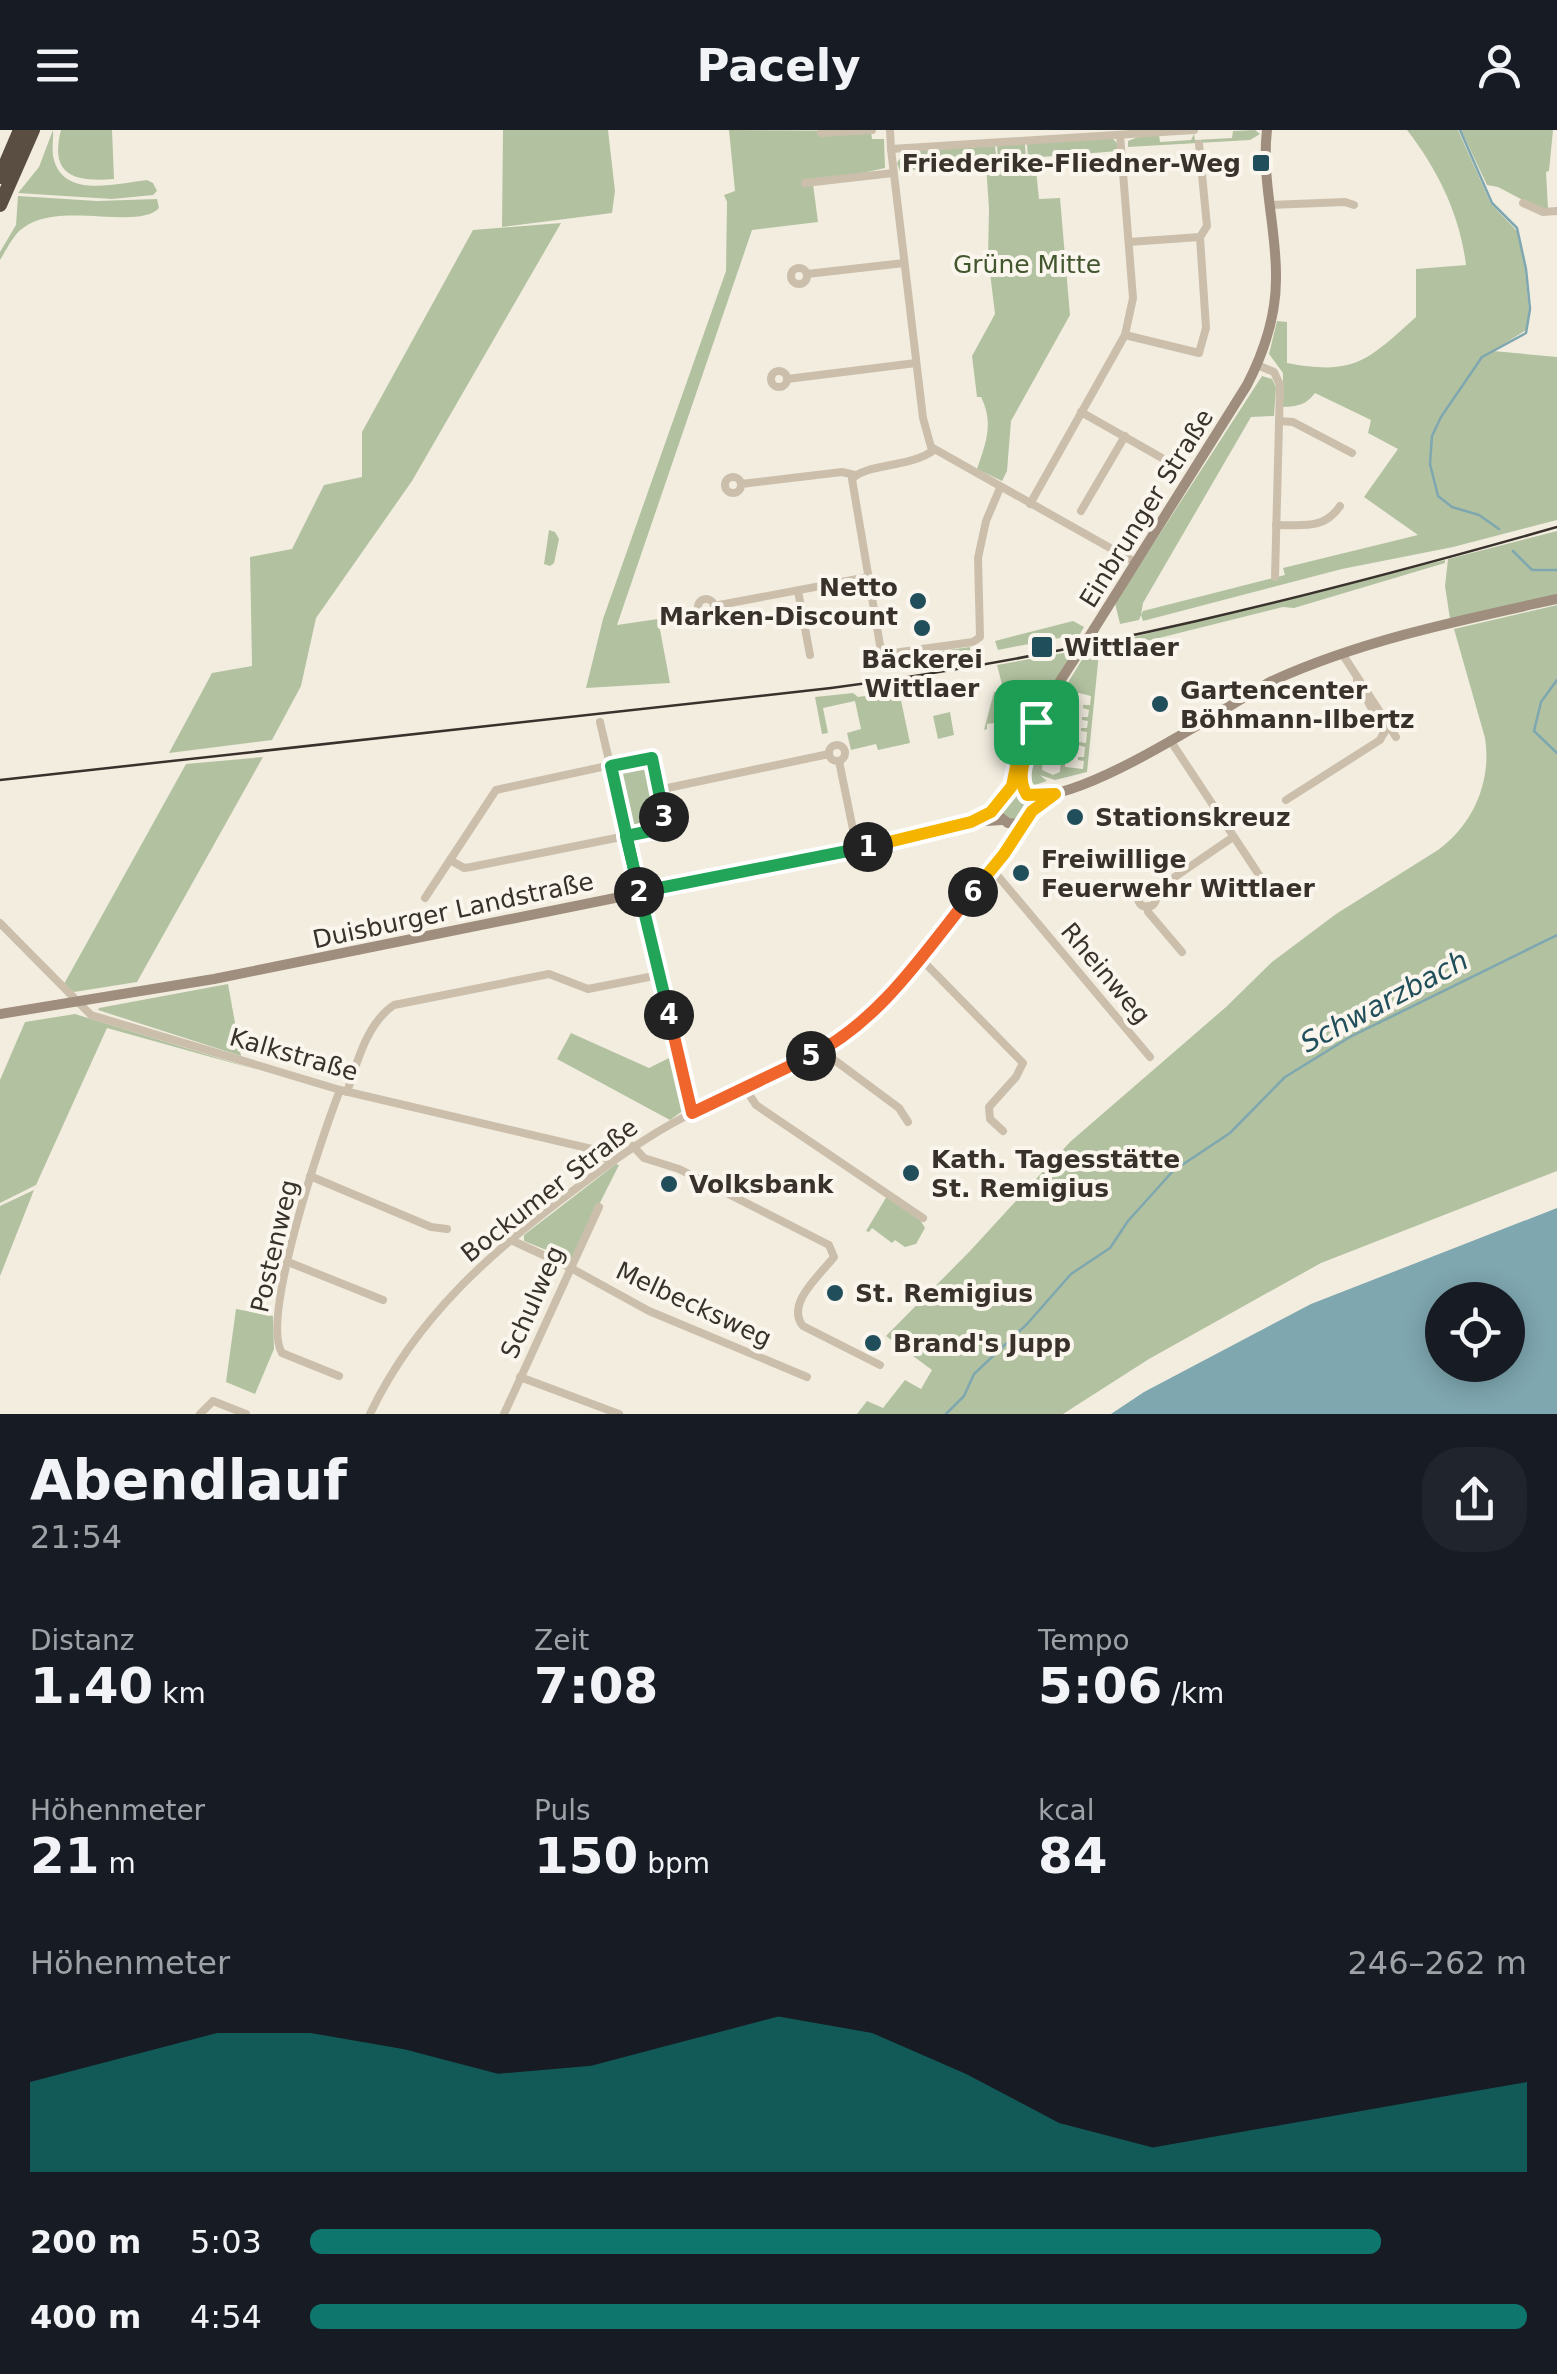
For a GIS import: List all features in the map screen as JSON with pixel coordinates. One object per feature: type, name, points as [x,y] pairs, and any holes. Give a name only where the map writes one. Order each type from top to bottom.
[{"type":"highway","points":[[0,178],[20,130]]},
{"type":"highway","points":[[0,206],[32,130]]},
{"type":"main road","name":"Einbrunger Straße","points":[[1008,791],[1024,740],[1200,463],[1257,364],[1275,294],[1265,163],[1267,130]]},
{"type":"main road","points":[[1022,823],[1055,794],[1113,771],[1272,681],[1450,622],[1557,599]]},
{"type":"main road","name":"Einbrunger Straße","points":[[1026,794],[1022,769],[1036,722]]},
{"type":"main road","points":[[1008,791],[1055,794]]},
{"type":"main road","name":"Duisburger Landstraße","points":[[971,822],[997,806],[1008,791]]},
{"type":"main road","points":[[1026,794],[1032,811]]},
{"type":"main road","points":[[997,806],[1005,822]]},
{"type":"main road","name":"Duisburger Landstraße","points":[[0,1014],[248,972],[857,850],[971,822],[1022,823]]},
{"type":"street","points":[[821,133],[872,130]]},
{"type":"street","points":[[890,130],[925,432],[934,450],[1135,562]]},
{"type":"street","points":[[1010,130],[1011,141]]},
{"type":"street","points":[[892,149],[1194,130]]},
{"type":"street","points":[[1030,504],[1125,335],[1133,298],[1120,135]]},
{"type":"street","points":[[1125,335],[1199,353],[1206,328],[1200,238],[1207,226],[1199,144]]},
{"type":"street","points":[[805,184],[893,173]]},
{"type":"street","points":[[1269,205],[1345,202],[1354,206]]},
{"type":"street","points":[[1523,203],[1543,212],[1557,211]]},
{"type":"street","points":[[1129,242],[1200,238]]},
{"type":"street","points":[[807,274],[904,262]]},
{"type":"street","points":[[787,379],[916,363]]},
{"type":"street","points":[[1257,364],[1274,372],[1278,379],[1275,576]]},
{"type":"street","points":[[1081,412],[1169,462]]},
{"type":"street","points":[[1279,421],[1293,422],[1352,453]]},
{"type":"street","points":[[1082,512],[1125,436]]},
{"type":"street","points":[[740,484],[842,472],[854,475],[910,462],[934,450]]},
{"type":"street","points":[[854,475],[852,483],[880,645],[886,654],[976,641],[982,632],[978,558],[986,521],[1000,488]]},
{"type":"street","points":[[1276,525],[1317,525],[1333,516],[1340,506]]},
{"type":"street","points":[[714,606],[868,577]]},
{"type":"street","points":[[798,590],[810,655]]},
{"type":"street","points":[[1344,655],[1386,729],[1396,738]]},
{"type":"street","points":[[600,722],[692,1113]]},
{"type":"street","points":[[1286,800],[1380,740],[1386,729]]},
{"type":"street","points":[[1170,740],[1271,893]]},
{"type":"street","points":[[658,790],[829,754],[835,745],[843,747],[846,755],[839,762]]},
{"type":"street","points":[[829,754],[839,762]]},
{"type":"street","points":[[425,898],[496,790],[652,758],[663,826],[471,867],[464,868],[450,860]]},
{"type":"street","points":[[839,762],[857,850]]},
{"type":"street","points":[[1005,822],[1010,845]]},
{"type":"street","name":"Bockumer Straße","points":[[370,1414],[403,1353],[439,1307],[511,1240],[634,1146],[692,1113],[825,1049],[867,1019],[992,869],[1022,823]]},
{"type":"street","points":[[1153,892],[1233,838]]},
{"type":"street","name":"Rheinweg","points":[[992,869],[1150,1057]]},
{"type":"street","points":[[1148,906],[1140,903],[1139,894],[1145,889],[1153,892]]},
{"type":"street","points":[[1148,906],[1154,902],[1153,892]]},
{"type":"street","points":[[1148,906],[1148,912],[1182,952]]},
{"type":"street","name":"Kalkstraße","points":[[0,923],[92,1014],[344,1091],[596,1150],[610,1162]]},
{"type":"street","points":[[920,958],[1023,1063],[1016,1078],[989,1107],[990,1119],[1003,1131]]},
{"type":"street","name":"Postenweg","points":[[338,1376],[293,1360],[278,1350],[278,1305],[310,1176],[362,1048],[380,1018],[394,1005],[550,974],[588,989],[659,974]]},
{"type":"street","points":[[825,1049],[899,1108],[908,1122]]},
{"type":"street","points":[[745,1088],[756,1105],[923,1218]]},
{"type":"street","points":[[634,1146],[644,1158],[679,1170],[829,1245],[834,1257],[808,1290],[797,1312],[798,1320],[880,1365]]},
{"type":"street","points":[[310,1176],[431,1228],[447,1229]]},
{"type":"street","name":"Schulweg","points":[[504,1414],[599,1207]]},
{"type":"street","name":"Melbecksweg","points":[[511,1240],[649,1311],[807,1377]]},
{"type":"street","points":[[288,1262],[383,1300]]},
{"type":"street","points":[[520,1377],[619,1414]]},
{"type":"street","points":[[200,1414],[213,1401],[246,1414]]},
{"type":"green space","points":[[53,130],[54,160],[69,180],[94,186],[147,180],[157,191],[153,195],[112,199],[18,193],[39,167]]},
{"type":"green space","points":[[61,130],[112,130],[114,179],[88,179],[68,173],[59,157]]},
{"type":"green space","points":[[503,130],[608,130],[615,191],[612,213],[502,227]]},
{"type":"green space","points":[[729,130],[871,131],[872,139],[884,139],[885,168],[813,184],[818,222],[752,230],[617,625],[658,619],[670,683],[586,688],[603,619],[726,271],[724,195],[735,191]]},
{"type":"green space","points":[[1255,130],[1260,134],[1250,140],[1128,147],[1128,141],[1138,137],[1159,135],[1160,142],[1191,140],[1194,134],[1195,140],[1232,138],[1233,131]]},
{"type":"green space","points":[[1407,130],[1458,130],[1491,204],[1517,231],[1525,269],[1529,310],[1526,330],[1493,351],[1557,357],[1557,520],[1453,547],[1342,569],[1143,621],[1143,611],[1285,575],[1283,568],[1418,535],[1364,497],[1398,449],[1368,433],[1371,420],[1315,393],[1308,401],[1283,407],[1283,373],[1269,354],[1277,321],[1287,322],[1287,363],[1329,367],[1359,361],[1416,317],[1416,269],[1466,265],[1459,228],[1446,194]]},
{"type":"green space","points":[[1461,130],[1553,130],[1546,172],[1548,209],[1542,210],[1487,185]]},
{"type":"green space","points":[[1112,138],[1119,151],[1028,158],[1027,144]]},
{"type":"green space","points":[[1025,144],[1026,159],[998,162],[997,145]]},
{"type":"green space","name":"Grüne Mitte","points":[[995,146],[997,164],[1035,160],[1039,199],[1060,198],[1070,315],[1011,421],[1007,471],[1002,481],[977,469],[988,424],[985,406],[977,397],[972,356],[995,314],[988,256],[986,164],[900,171],[897,163],[902,155],[912,151]]},
{"type":"green space","points":[[18,196],[97,201],[157,199],[159,208],[134,217],[76,215],[38,220],[19,231],[0,260],[0,252],[16,225]]},
{"type":"green space","points":[[561,223],[412,481],[316,618],[301,686],[272,740],[169,753],[212,673],[252,666],[250,557],[292,549],[324,485],[362,477],[362,432],[473,230]]},
{"type":"green space","points":[[1262,376],[1272,379],[1276,387],[1274,416],[1251,417],[1143,603],[1139,620],[1120,624],[1115,603]]},
{"type":"green space","points":[[549,530],[559,539],[550,566],[544,564]]},
{"type":"green space","points":[[1557,531],[1557,596],[1450,619],[1445,586],[1448,559]]},
{"type":"green space","points":[[1445,560],[1294,608],[1283,607],[1099,653],[1087,772],[1055,780],[1040,775],[1047,781],[1035,785],[1025,778],[1040,726],[1054,734],[1048,744],[1053,748],[1044,748],[1042,770],[1053,775],[1060,772],[1061,759],[1055,758],[1055,754],[1071,756],[1065,759],[1065,767],[1083,769],[1084,761],[1078,757],[1084,757],[1085,747],[1079,742],[1086,743],[1087,732],[1081,728],[1087,728],[1088,721],[1082,717],[1088,717],[1089,710],[1083,705],[1090,705],[1091,696],[1072,696],[1070,710],[1076,713],[1062,713],[1050,724],[1044,722],[1089,648]]},
{"type":"green space","points":[[1557,605],[1557,1171],[1321,1263],[1149,1359],[1063,1414],[857,1414],[867,1401],[883,1408],[905,1380],[921,1389],[932,1370],[886,1336],[1070,1142],[1272,962],[1336,914],[1438,850],[1461,828],[1477,801],[1486,770],[1486,754],[1454,629]]},
{"type":"green space","points":[[1073,621],[1084,627],[1080,634],[998,650],[995,641]]},
{"type":"green space","points":[[970,647],[970,654],[914,663],[909,659],[877,663],[877,660]]},
{"type":"green space","points":[[1075,651],[1013,756],[1007,726],[1002,727],[1000,722],[987,724],[984,730],[994,692],[1004,692],[997,665]]},
{"type":"green space","points":[[899,691],[910,743],[878,750],[876,744],[851,750],[847,733],[861,729],[855,701],[823,708],[828,733],[822,734],[815,697],[853,693],[858,697]]},
{"type":"green space","points":[[950,712],[954,735],[938,739],[933,716]]},
{"type":"green space","points":[[263,757],[137,982],[74,992],[64,984],[186,764]]},
{"type":"green space","points":[[648,761],[660,821],[630,829],[616,768]]},
{"type":"green space","points":[[1014,796],[1026,808],[1014,820],[1002,808]]},
{"type":"green space","points":[[228,984],[241,1056],[98,1010],[99,1008]]},
{"type":"green space","points":[[75,1014],[258,1070],[107,1028],[36,1185],[0,1203],[0,1080],[25,1022]]},
{"type":"green space","points":[[571,1033],[649,1068],[675,1055],[687,1108],[670,1120],[557,1059]]},
{"type":"green space","points":[[619,1165],[571,1260],[524,1241],[524,1235]]},
{"type":"green space","points":[[34,1190],[0,1276],[0,1206]]},
{"type":"green space","points":[[887,1196],[919,1218],[925,1228],[916,1244],[905,1247],[895,1240],[892,1243],[872,1228],[866,1231]]},
{"type":"green space","points":[[236,1309],[273,1316],[274,1349],[255,1394],[226,1382]]},
{"type":"water","points":[[1557,1208],[1557,1414],[1111,1414],[1144,1392],[1311,1304]]},
{"type":"waterway","name":"Schwarzbach","points":[[1460,130],[1492,203],[1517,228],[1530,309],[1526,333],[1482,357],[1441,417],[1432,436],[1430,464],[1438,496],[1452,507],[1479,515],[1499,529]]},
{"type":"waterway","name":"Schwarzbach","points":[[1513,551],[1532,570],[1557,570]]},
{"type":"waterway","name":"Schwarzbach","points":[[1557,680],[1541,702],[1534,731],[1557,753]]},
{"type":"waterway","name":"Schwarzbach","points":[[946,1414],[964,1396],[974,1374],[1027,1324],[1071,1274],[1110,1248],[1128,1221],[1173,1171],[1230,1133],[1285,1077],[1350,1037],[1557,935]]},
{"type":"tram line","points":[[0,780],[923,675],[1197,621],[1557,527]]},
{"type":"place","name":"Friederike-Fliedner-Weg","points":[[1261,163]]},
{"type":"place","name":"Netto Marken-Discount","points":[[918,601]]},
{"type":"place","name":"Bäckerei Wittlaer","points":[[922,628]]},
{"type":"place","name":"Wittlaer","points":[[1042,647]]},
{"type":"place","name":"Gartencenter Böhmann-Ilbertz","points":[[1160,704]]},
{"type":"place","name":"Stationskreuz","points":[[1075,817]]},
{"type":"place","name":"Freiwillige Feuerwehr Wittlaer","points":[[1021,873]]},
{"type":"place","name":"Kath. Tagesstätte St. Remigius","points":[[911,1173]]},
{"type":"place","name":"Volksbank","points":[[669,1184]]},
{"type":"place","name":"St. Remigius","points":[[835,1293]]},
{"type":"place","name":"Brand's Jupp","points":[[873,1343]]},
{"type":"route","points":[[1036,722],[1019,752],[1012,786],[991,812],[971,822],[857,850],[639,892],[626,836],[611,766],[652,758],[664,823],[661,829],[626,836],[636,882],[692,1113],[825,1049],[867,1019],[888,997],[1004,854],[1022,823],[1055,794],[1034,797],[1024,793],[1022,769],[1036,722]]}]
